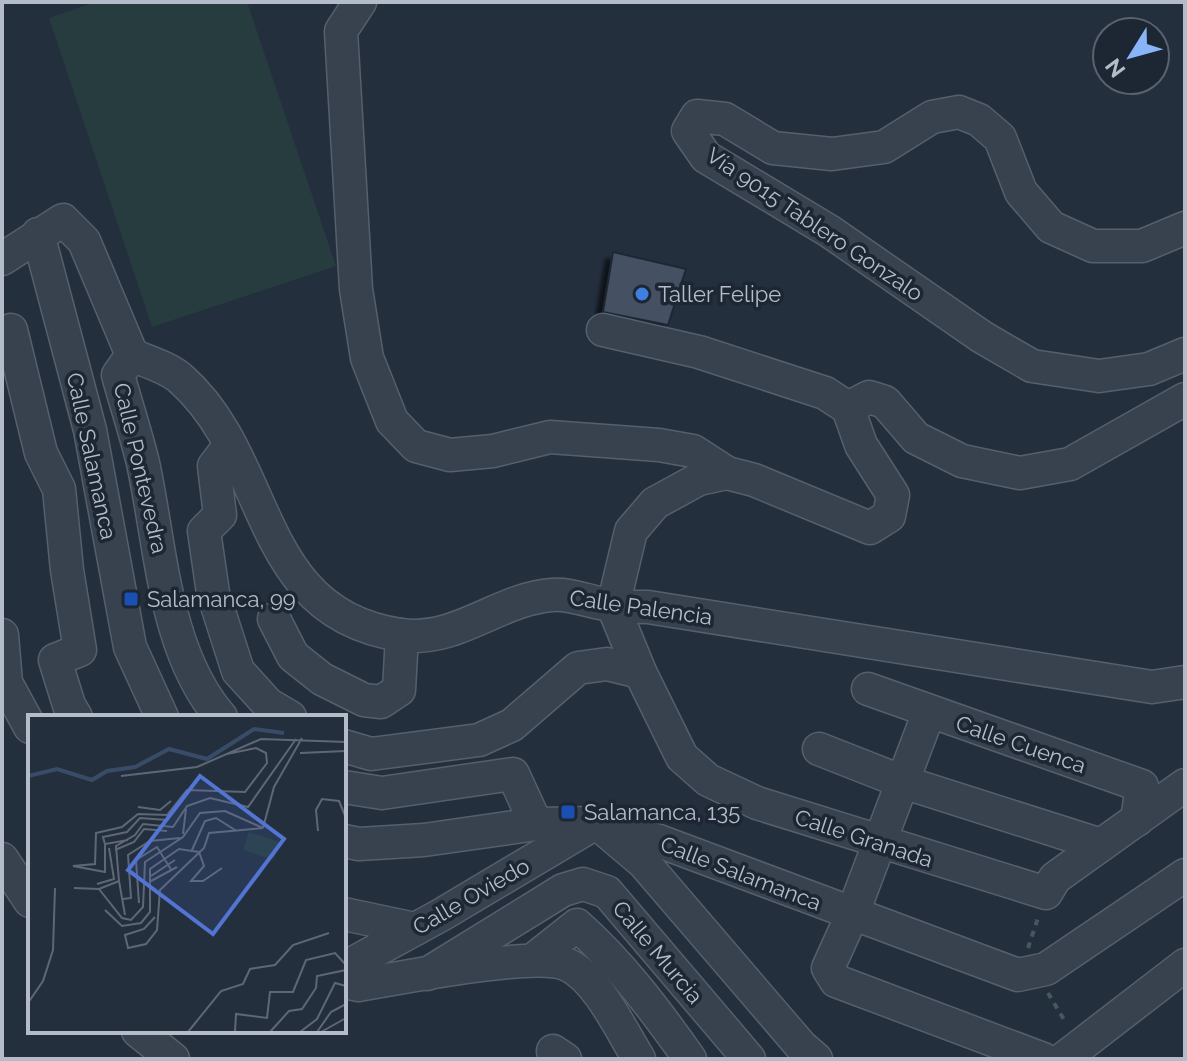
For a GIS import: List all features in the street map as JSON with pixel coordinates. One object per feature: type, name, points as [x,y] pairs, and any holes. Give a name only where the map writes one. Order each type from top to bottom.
[{"type":"street","points":[[360,2],[341,31],[356,289],[367,358],[392,421],[416,446],[450,455],[493,451],[550,437],[659,445],[693,451],[727,473],[754,480],[870,528],[889,516],[893,495],[861,445],[848,408],[825,393],[699,352],[603,330]]},
{"type":"street","name":"Vía 9015 Tablero Gonzalo","points":[[1185,228],[1142,246],[1093,246],[1051,227],[1021,192],[1000,138],[979,120],[959,112],[932,117],[884,147],[832,154],[773,148],[725,119],[697,116],[688,131],[706,157],[829,231],[982,337],[1032,366],[1099,376],[1149,369],[1185,354]]},
{"type":"street","points":[[2,259],[63,220],[84,241],[132,355]]},
{"type":"street","name":"Calle Salamanca","points":[[38,234],[90,430],[130,647],[161,715]]},
{"type":"street","points":[[2,335],[11,330],[41,453],[59,489],[67,570],[80,650],[55,660],[75,715]]},
{"type":"street","name":"Calle Palencia","points":[[132,355],[180,378],[203,404],[230,445],[286,563],[316,598],[355,624],[402,635],[437,635],[481,620],[521,601],[554,594],[613,606],[648,607],[1152,687],[1185,682]]},
{"type":"street","name":"Calle Pontevedra","points":[[132,355],[118,375],[142,461],[174,625],[194,676],[208,703],[219,715]]},
{"type":"street","points":[[848,408],[869,397],[885,402],[916,438],[962,461],[1020,473],[1070,464],[1185,399]]},
{"type":"street","points":[[230,445],[214,466],[220,515],[204,531],[213,593],[238,671],[268,704],[287,715]]},
{"type":"street","points":[[613,606],[631,531],[655,503],[699,479],[727,473]]},
{"type":"street","name":"Calle Granada","points":[[613,606],[640,672],[682,757],[708,780],[757,803],[1046,893]]},
{"type":"street","points":[[274,619],[293,656],[322,679],[364,700],[381,702],[399,690],[402,635]]},
{"type":"street","points":[[2,635],[6,683],[28,723]]},
{"type":"street","points":[[346,747],[371,754],[479,740],[512,725],[578,668],[607,664],[640,672]]},
{"type":"street","name":"Calle Cuenca","points":[[868,689],[1142,786],[1137,820]]},
{"type":"street","points":[[929,712],[852,915],[828,968],[836,981],[1043,1059]]},
{"type":"street","points":[[819,749],[903,782],[1101,845]]},
{"type":"street","points":[[346,787],[382,793],[513,774],[536,824]]},
{"type":"street","points":[[1046,893],[1055,878],[1185,785]]},
{"type":"street","points":[[597,823],[644,863],[801,1046],[816,1059]]},
{"type":"street","name":"Calle Salamanca","points":[[346,841],[359,844],[424,840],[536,824],[597,823],[656,840],[852,915],[1026,973]]},
{"type":"street","name":"Calle Oviedo","points":[[346,967],[597,823]]},
{"type":"street","points":[[2,859],[28,898]]},
{"type":"street","points":[[1026,973],[1046,969],[1185,875]]},
{"type":"street","name":"Calle Murcia","points":[[427,974],[563,890],[583,884],[607,892],[749,1059]]},
{"type":"street","points":[[346,914],[415,929]]},
{"type":"street","points":[[534,959],[577,925],[621,969],[690,1059]]},
{"type":"street","points":[[346,982],[359,985],[534,959],[568,965],[585,978],[605,1003],[639,1059]]},
{"type":"street","points":[[1071,1052],[1185,965]]},
{"type":"street","points":[[140,1033],[173,1059]]},
{"type":"path","points":[[1046,893],[1026,973],[1071,1052]]},
{"type":"green space","points":[[96,2],[247,2],[336,266],[152,327],[49,18]]},
{"type":"building","name":"Taller Felipe","points":[[613,252],[686,269],[668,325],[603,312]]},
{"type":"place","name":"Taller Felipe","points":[[642,294]]},
{"type":"place","name":"Salamanca, 99","points":[[131,599]]},
{"type":"place","name":"Salamanca, 135","points":[[568,812]]}]
